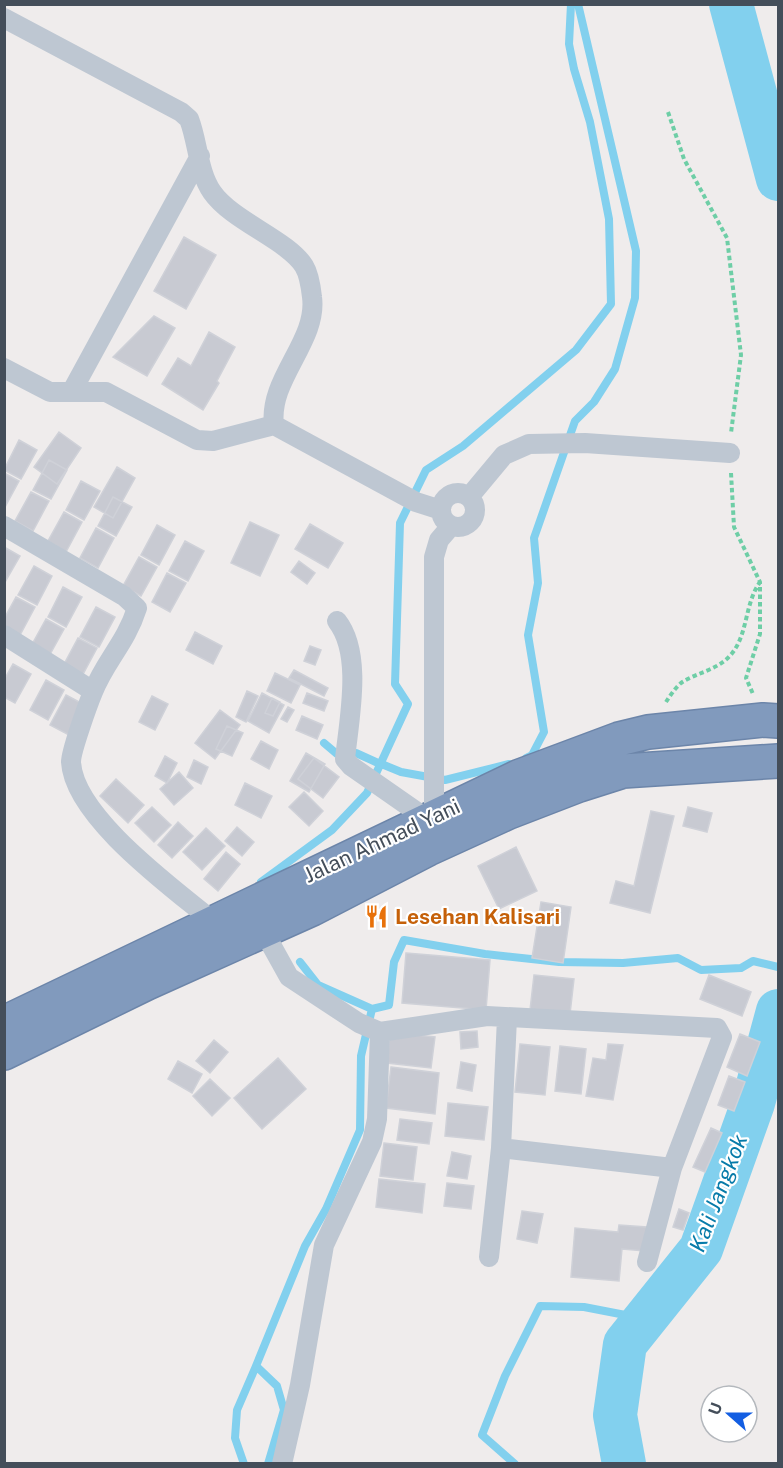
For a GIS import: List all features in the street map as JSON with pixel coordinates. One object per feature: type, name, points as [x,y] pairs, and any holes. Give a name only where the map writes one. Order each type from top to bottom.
[{"type":"highway","name":"Jalan Ahmad Yani","points":[[4,1023],[214,922],[305,895],[431,808],[619,739],[657,731],[770,720]]},
{"type":"highway","points":[[4,1053],[147,983],[264,932],[305,895],[428,849],[509,812],[579,785],[623,771],[775,761]]},
{"type":"street","points":[[4,18],[181,112],[189,119],[212,193],[230,209],[295,256],[305,267],[313,299],[312,317],[274,399],[274,425]]},
{"type":"street","points":[[72,391],[200,156]]},
{"type":"street","points":[[4,368],[50,392],[106,392],[197,440],[213,441],[235,437],[274,425],[460,527],[469,523],[474,515],[474,505],[469,497],[504,455],[529,444],[585,443],[730,453]]},
{"type":"street","points":[[337,621],[346,632],[351,646],[351,687],[346,752],[351,766],[431,808],[434,557],[446,518]]},
{"type":"street","points":[[4,526],[124,596],[136,608],[119,651],[93,691],[71,761],[80,794],[92,812],[132,853],[214,922]]},
{"type":"street","points":[[4,635],[93,691]]},
{"type":"street","points":[[264,932],[289,978],[371,1028],[488,1016],[717,1028],[722,1036],[672,1168],[647,1262]]},
{"type":"street","points":[[489,1257],[501,1148],[507,1018]]},
{"type":"street","points":[[282,1464],[300,1385],[324,1245],[372,1142],[377,1119],[371,1028]]},
{"type":"street","points":[[501,1148],[672,1168]]},
{"type":"path","points":[[668,111],[684,159],[727,238],[741,355],[732,411],[730,453],[734,527],[760,582],[760,634],[746,678],[770,720]]},
{"type":"path","points":[[657,731],[666,701],[681,684],[710,670],[733,652],[745,624],[753,592],[760,582]]},
{"type":"building","points":[[184,237],[216,255],[186,309],[154,291]]},
{"type":"building","points":[[154,316],[175,328],[147,376],[113,357]]},
{"type":"building","points":[[209,332],[235,347],[217,381],[219,383],[203,410],[162,384],[178,358],[191,366]]},
{"type":"building","points":[[59,432],[81,448],[57,484],[34,467]]},
{"type":"building","points":[[19,440],[37,450],[21,479],[4,470]]},
{"type":"building","points":[[49,460],[67,470],[51,499],[33,490]]},
{"type":"building","points":[[117,467],[135,478],[113,518],[94,507]]},
{"type":"building","points":[[4,473],[19,481],[4,509]]},
{"type":"building","points":[[81,481],[100,491],[84,520],[66,510]]},
{"type":"building","points":[[31,492],[49,501],[33,531],[15,521]]},
{"type":"building","points":[[113,497],[132,507],[116,536],[98,526]]},
{"type":"building","points":[[64,512],[82,522],[66,552],[48,541]]},
{"type":"building","points":[[250,522],[279,535],[260,576],[231,563]]},
{"type":"building","points":[[310,524],[343,543],[328,568],[295,549]]},
{"type":"building","points":[[157,525],[175,535],[159,565],[141,555]]},
{"type":"building","points":[[96,528],[114,538],[98,568],[80,558]]},
{"type":"building","points":[[185,541],[204,551],[188,581],[169,571]]},
{"type":"building","points":[[4,547],[20,556],[4,584]]},
{"type":"building","points":[[139,557],[157,567],[141,596],[123,586]]},
{"type":"building","points":[[299,561],[315,573],[307,584],[291,572]]},
{"type":"building","points":[[34,566],[52,576],[37,605],[18,595]]},
{"type":"building","points":[[167,573],[186,583],[170,612],[152,602]]},
{"type":"building","points":[[63,587],[82,597],[66,627],[48,617]]},
{"type":"building","points":[[16,597],[35,607],[19,637],[4,629],[4,619]]},
{"type":"building","points":[[96,607],[115,617],[99,647],[80,637]]},
{"type":"building","points":[[46,619],[64,629],[48,658],[30,648]]},
{"type":"building","points":[[195,632],[222,646],[213,664],[186,650]]},
{"type":"building","points":[[78,638],[97,648],[81,678],[62,668]]},
{"type":"building","points":[[310,646],[321,650],[315,665],[304,661]]},
{"type":"building","points":[[13,664],[31,674],[15,703],[4,697],[4,680]]},
{"type":"building","points":[[294,670],[328,688],[324,696],[289,678]]},
{"type":"building","points":[[275,673],[300,685],[291,703],[267,691]]},
{"type":"building","points":[[46,680],[64,690],[48,720],[30,710]]},
{"type":"building","points":[[247,691],[258,696],[246,722],[236,717]]},
{"type":"building","points":[[262,693],[284,705],[269,733],[248,721]]},
{"type":"building","points":[[307,693],[328,701],[324,711],[303,703]]},
{"type":"building","points":[[66,695],[85,705],[69,735],[50,725]]},
{"type":"building","points":[[152,696],[168,704],[155,730],[139,722]]},
{"type":"building","points":[[272,698],[280,702],[273,716],[265,713]]},
{"type":"building","points":[[288,707],[294,710],[287,722],[281,719]]},
{"type":"building","points":[[220,710],[240,725],[215,759],[195,743]]},
{"type":"building","points":[[302,716],[323,725],[317,739],[296,730]]},
{"type":"building","points":[[227,726],[243,733],[232,756],[216,749]]},
{"type":"building","points":[[261,741],[278,750],[269,769],[251,759]]},
{"type":"building","points":[[306,753],[325,764],[309,792],[290,781]]},
{"type":"building","points":[[165,756],[177,763],[167,783],[155,776]]},
{"type":"building","points":[[314,758],[339,777],[323,798],[298,779]]},
{"type":"building","points":[[194,760],[208,767],[201,784],[187,777]]},
{"type":"building","points":[[179,772],[193,788],[174,805],[160,789]]},
{"type":"building","points":[[116,779],[144,805],[128,823],[100,796]]},
{"type":"building","points":[[245,783],[272,796],[261,818],[235,805]]},
{"type":"building","points":[[304,792],[323,811],[309,826],[289,807]]},
{"type":"building","points":[[152,807],[171,825],[154,842],[135,823]]},
{"type":"building","points":[[688,807],[712,813],[707,832],[683,826]]},
{"type":"building","points":[[651,811],[674,816],[650,913],[610,903],[616,881],[634,886]]},
{"type":"building","points":[[178,822],[193,836],[172,858],[158,845]]},
{"type":"building","points":[[237,827],[254,842],[242,856],[225,841]]},
{"type":"building","points":[[206,828],[225,846],[202,870],[183,852]]},
{"type":"building","points":[[516,847],[537,891],[499,909],[478,866]]},
{"type":"building","points":[[226,852],[240,864],[218,891],[204,879]]},
{"type":"building","points":[[541,902],[571,907],[563,963],[532,958]]},
{"type":"building","points":[[406,953],[490,960],[486,1010],[402,1003]]},
{"type":"building","points":[[534,975],[574,979],[570,1014],[530,1010]]},
{"type":"building","points":[[709,975],[751,992],[742,1016],[700,999]]},
{"type":"building","points":[[477,1031],[478,1047],[461,1049],[460,1032]]},
{"type":"building","points":[[390,1032],[435,1037],[431,1068],[387,1063]]},
{"type":"building","points":[[740,1034],[760,1042],[747,1076],[727,1067]]},
{"type":"building","points":[[214,1040],[228,1052],[210,1073],[196,1061]]},
{"type":"building","points":[[520,1044],[550,1047],[545,1095],[515,1092]]},
{"type":"building","points":[[608,1044],[623,1045],[613,1100],[586,1096],[593,1058],[606,1060]]},
{"type":"building","points":[[560,1046],[586,1049],[581,1094],[555,1091]]},
{"type":"building","points":[[278,1058],[306,1089],[262,1129],[234,1098]]},
{"type":"building","points":[[178,1061],[202,1074],[192,1093],[168,1079]]},
{"type":"building","points":[[461,1062],[476,1065],[472,1091],[457,1088]]},
{"type":"building","points":[[391,1067],[439,1073],[435,1114],[386,1108]]},
{"type":"building","points":[[729,1076],[745,1082],[734,1111],[718,1105]]},
{"type":"building","points":[[210,1079],[230,1098],[212,1116],[193,1096]]},
{"type":"building","points":[[448,1103],[488,1107],[484,1140],[445,1136]]},
{"type":"building","points":[[400,1119],[432,1123],[429,1144],[397,1140]]},
{"type":"building","points":[[711,1128],[722,1133],[705,1172],[693,1167]]},
{"type":"building","points":[[384,1143],[417,1147],[413,1180],[380,1176]]},
{"type":"building","points":[[452,1152],[471,1156],[467,1179],[447,1176]]},
{"type":"building","points":[[379,1179],[425,1184],[422,1213],[376,1207]]},
{"type":"building","points":[[447,1183],[474,1186],[471,1209],[444,1206]]},
{"type":"building","points":[[679,1209],[689,1213],[683,1230],[673,1227]]},
{"type":"building","points":[[522,1211],[543,1214],[537,1243],[517,1239]]},
{"type":"building","points":[[619,1225],[647,1227],[645,1251],[622,1249],[619,1281],[571,1277],[575,1228],[618,1232]]},
{"type":"waterway","points":[[261,882],[332,830],[367,793],[408,704],[395,684],[400,523],[426,470],[463,446],[576,350],[611,304],[609,219],[590,122],[569,44],[571,4]]},
{"type":"waterway","points":[[526,758],[532,755],[544,732],[528,635],[538,583],[534,538],[575,421],[594,402],[615,369],[635,298],[636,251],[578,4]]},
{"type":"waterway","name":"Kali Jangkok","points":[[731,4],[778,179]]},
{"type":"waterway","points":[[324,743],[337,754],[356,753],[378,763]]},
{"type":"waterway","points":[[384,765],[401,772],[445,780],[509,764]]},
{"type":"waterway","points":[[268,1464],[284,1410],[277,1386],[256,1366],[305,1246],[326,1209],[360,1130],[361,1056],[372,1009],[389,1005],[394,962],[404,940],[485,954],[559,962],[623,963],[678,958],[701,970],[741,968],[753,961],[778,967]]},
{"type":"waterway","points":[[300,962],[318,985],[372,1009]]},
{"type":"waterway","name":"Kali Jangkok","points":[[624,1464],[615,1415],[625,1344],[701,1249],[753,1103],[778,1011]]},
{"type":"waterway","points":[[515,1464],[482,1435],[505,1376],[540,1306],[584,1307],[646,1319]]},
{"type":"waterway","points":[[244,1464],[235,1438],[237,1410],[256,1366]]},
{"type":"place","name":"Lesehan Kalisari","points":[[377,917]]}]
